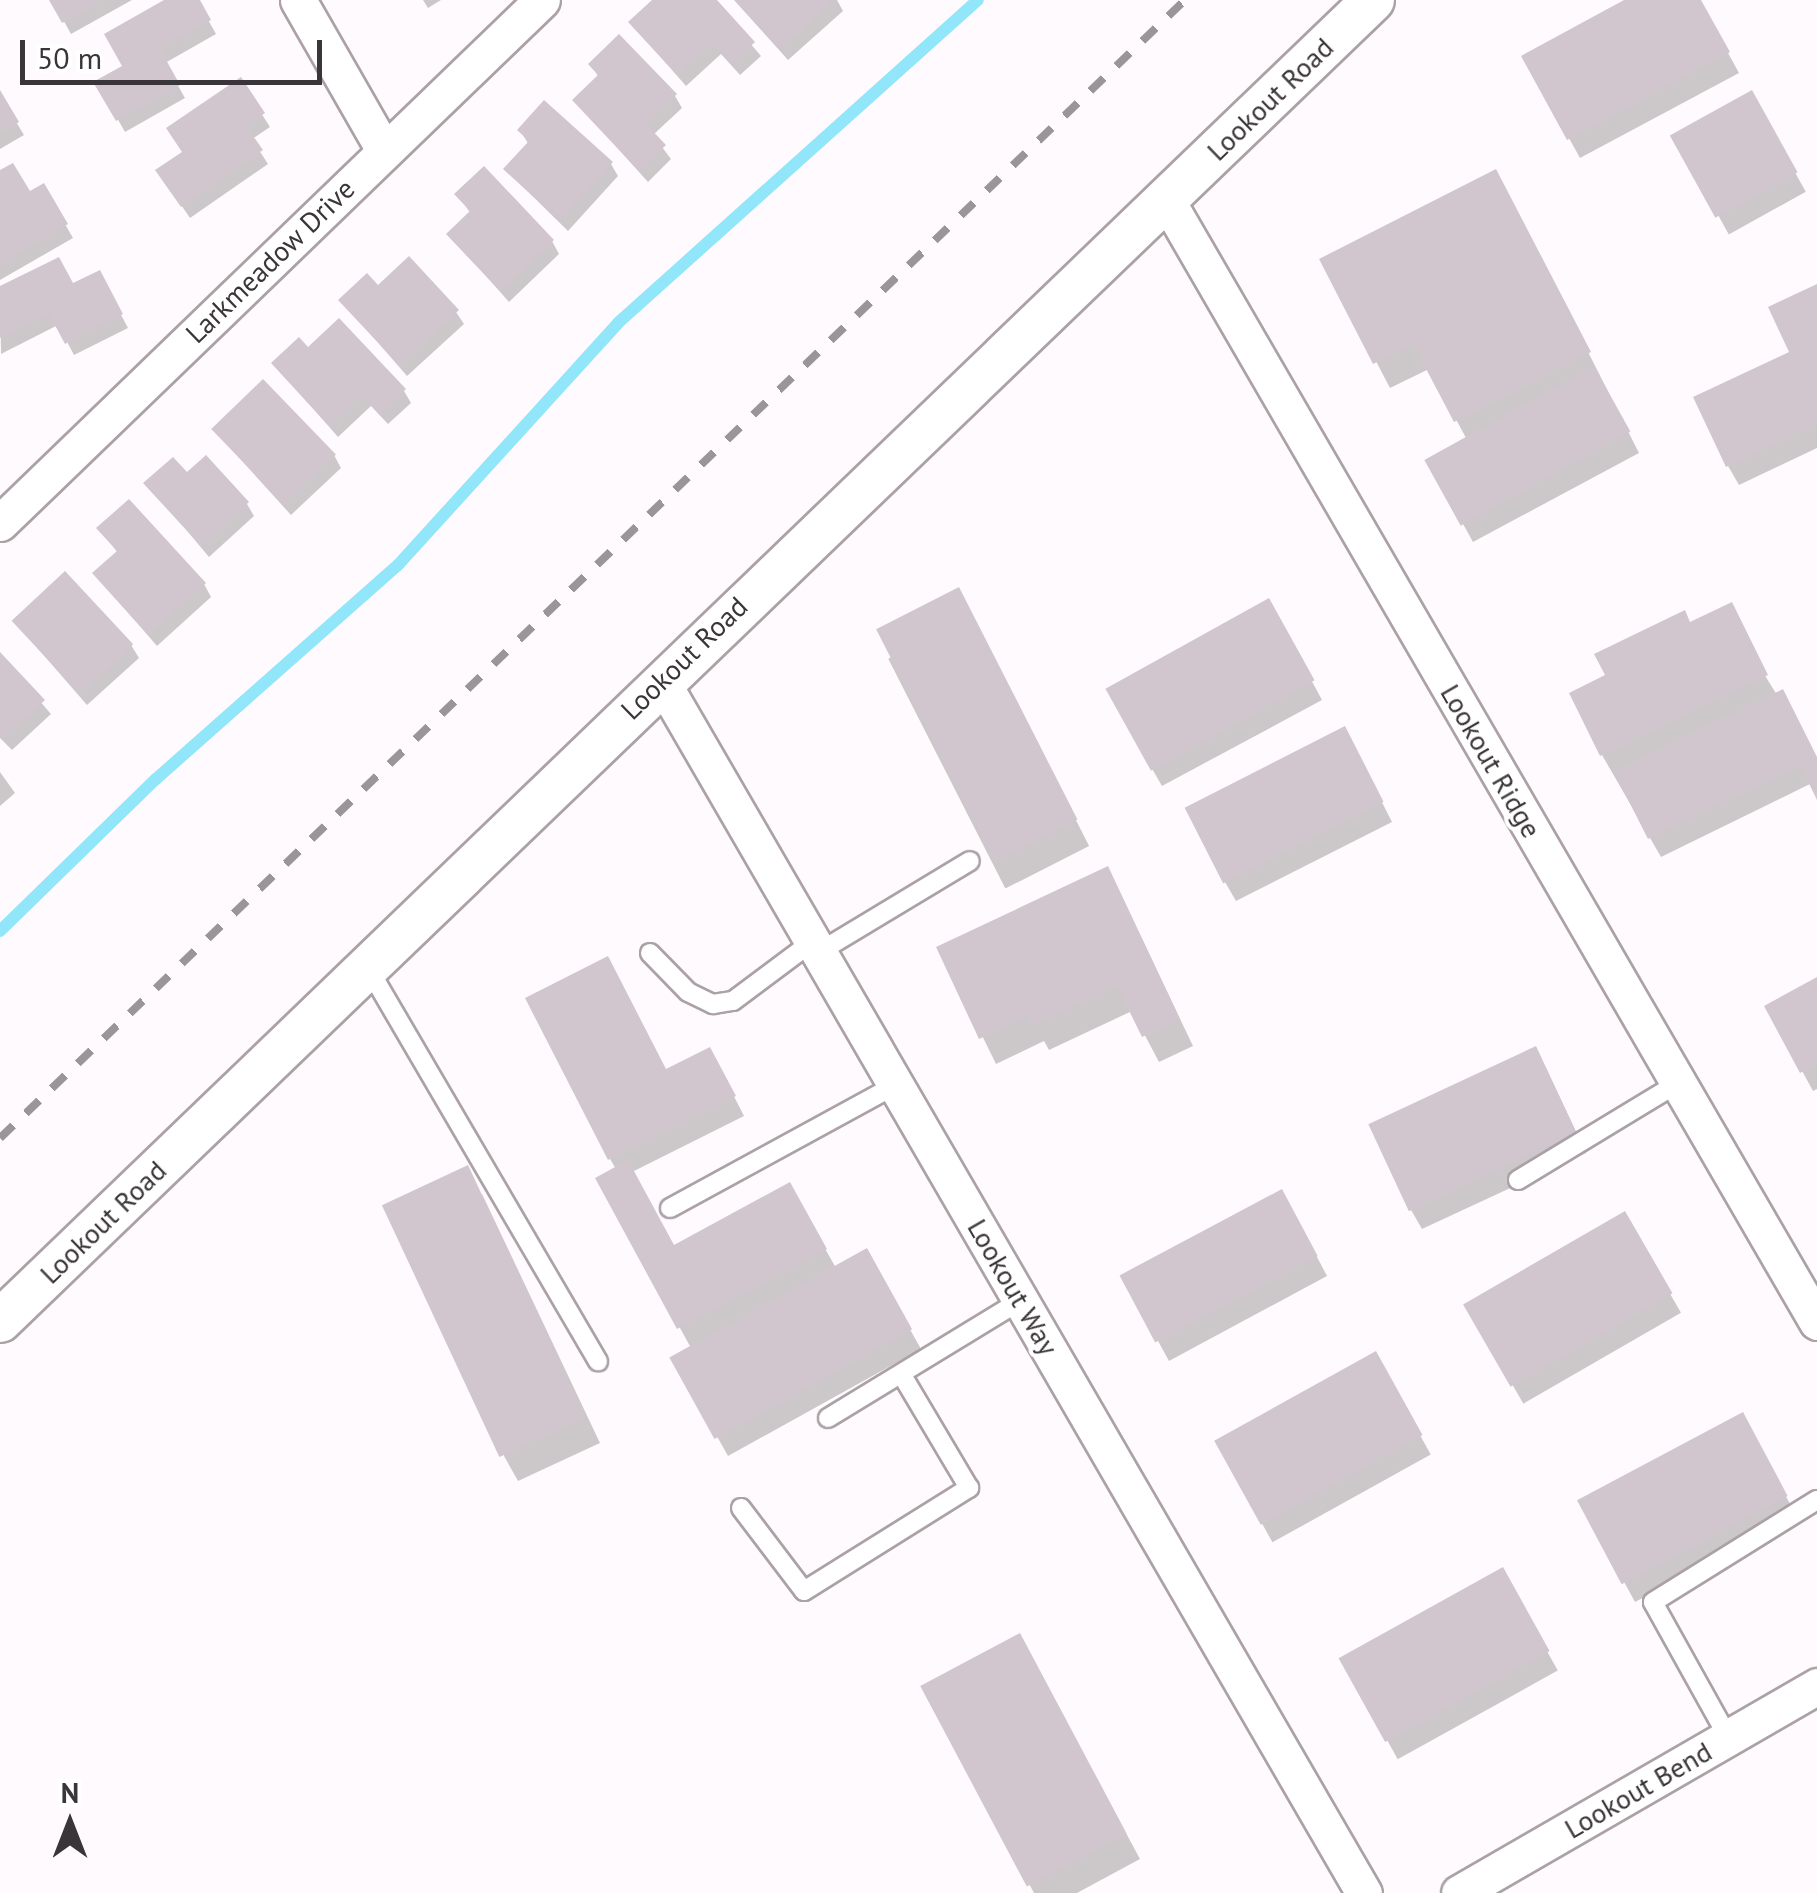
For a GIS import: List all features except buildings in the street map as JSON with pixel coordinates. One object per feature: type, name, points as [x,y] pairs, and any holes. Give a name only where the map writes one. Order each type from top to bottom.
[{"type":"street","points":[[298,0],[384,150]]},
{"type":"street","name":"Larkmeadow Drive","points":[[2,514],[542,0]]},
{"type":"street","name":"Lookout Road","points":[[0,1321],[661,680],[1373,0]]},
{"type":"street","name":"Lookout Ridge","points":[[1166,200],[1817,1322]]},
{"type":"street","name":"Lookout Way","points":[[661,680],[1364,1893]]},
{"type":"street","name":"Lookout Bend","points":[[1459,1893],[1817,1686]]},
{"type":"lane","points":[[650,953],[688,992],[713,1004],[733,1001],[816,947],[970,861]]},
{"type":"lane","points":[[367,966],[598,1361]]},
{"type":"lane","points":[[1518,1180],[1678,1083]]},
{"type":"lane","points":[[670,1208],[896,1085]]},
{"type":"lane","points":[[828,1418],[1021,1300]]},
{"type":"lane","points":[[742,1508],[804,1591],[969,1488],[902,1375]]},
{"type":"lane","points":[[1728,1737],[1653,1602],[1817,1500]]},
{"type":"waterway","points":[[0,931],[156,779],[398,565],[619,322],[978,0]]},
{"type":"railway","points":[[0,1138],[1185,0]]}]
